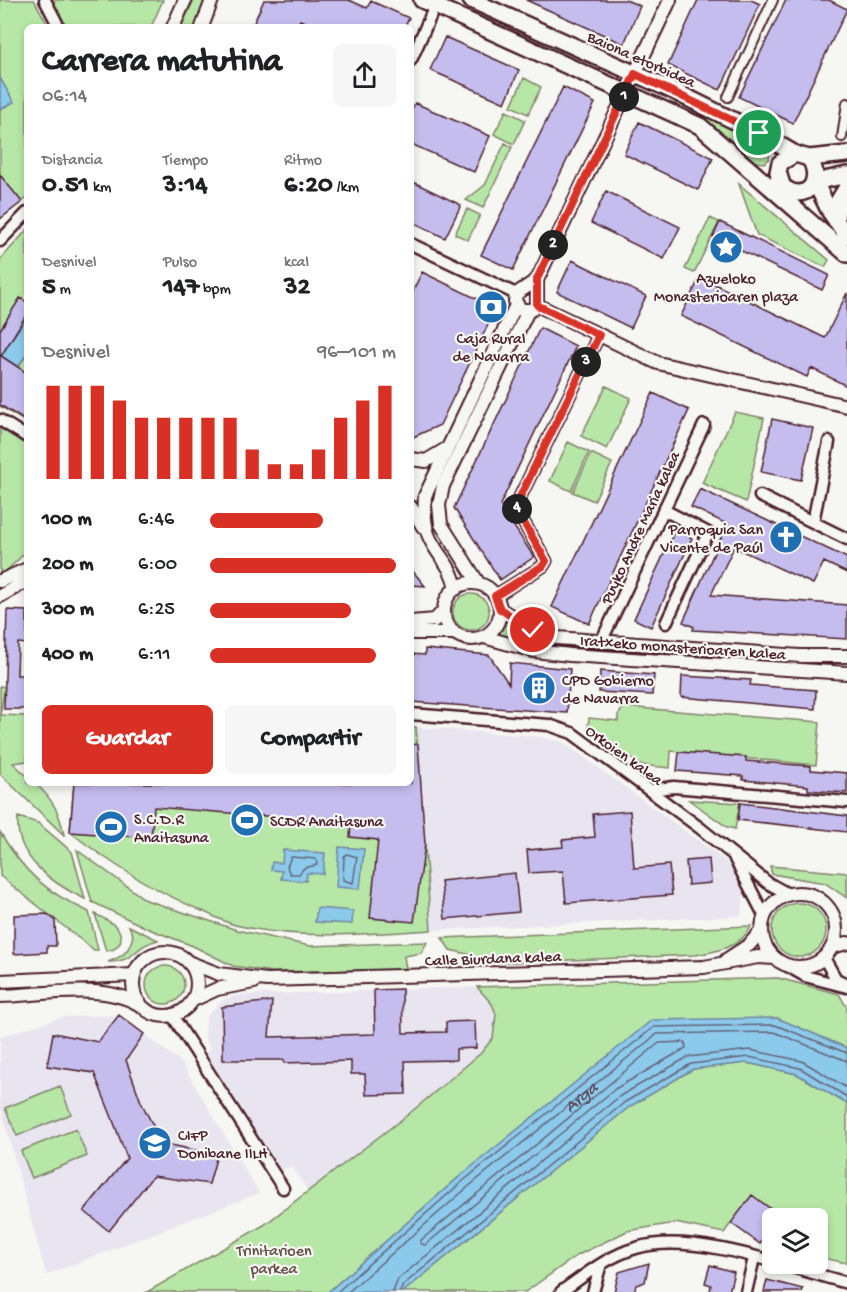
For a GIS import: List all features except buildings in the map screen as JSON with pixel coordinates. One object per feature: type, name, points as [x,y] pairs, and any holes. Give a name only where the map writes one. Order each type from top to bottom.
[{"type":"main road","name":"Baiona etorbidea","points":[[471,0],[635,74],[802,156]]},
{"type":"main road","points":[[428,3],[700,126],[847,254]]},
{"type":"main road","points":[[789,202],[778,172],[780,163],[802,156],[847,154]]},
{"type":"main road","points":[[802,156],[815,165],[815,182],[836,221],[847,236]]},
{"type":"main road","points":[[761,177],[791,192],[801,192],[815,182],[847,175]]},
{"type":"main road","points":[[836,221],[839,200],[847,187]]},
{"type":"street","points":[[45,0],[57,24]]},
{"type":"street","points":[[174,24],[185,0]]},
{"type":"street","points":[[203,24],[212,0]]},
{"type":"street","points":[[429,536],[424,514],[425,496],[447,448],[537,279],[670,0]]},
{"type":"street","points":[[728,97],[772,0]]},
{"type":"street","points":[[414,50],[428,3]]},
{"type":"street","points":[[842,137],[847,102]]},
{"type":"street","points":[[0,241],[24,216]]},
{"type":"street","points":[[414,245],[658,363],[847,406]]},
{"type":"street","points":[[414,633],[455,633],[469,639],[484,637],[496,625],[500,609],[495,596],[479,584],[441,524],[439,505],[443,486],[526,299]]},
{"type":"street","points":[[495,596],[543,566],[546,561],[517,511],[517,503],[599,335]]},
{"type":"street","points":[[0,420],[24,435]]},
{"type":"street","name":"Puyko Andre Maria kalea","points":[[601,642],[704,425]]},
{"type":"street","points":[[813,522],[829,442]]},
{"type":"street","points":[[414,459],[426,461],[447,448]]},
{"type":"street","points":[[760,496],[847,539]]},
{"type":"street","points":[[664,510],[708,532],[666,623]]},
{"type":"street","points":[[414,512],[452,568],[456,589]]},
{"type":"street","points":[[0,581],[24,578]]},
{"type":"street","points":[[0,596],[24,580]]},
{"type":"street","points":[[414,622],[435,620],[444,610],[450,595],[456,589],[479,584]]},
{"type":"street","name":"Iratxeko monasterioaren kalea","points":[[500,609],[543,635],[601,642],[800,656],[847,656]]},
{"type":"street","points":[[444,610],[445,619],[455,633]]},
{"type":"street","name":"Iratxeko monasterioaren kalea","points":[[484,637],[534,651],[570,655],[847,673]]},
{"type":"street","name":"Orkoien kalea","points":[[414,714],[561,729],[572,733],[732,853],[768,883],[788,894]]},
{"type":"street","points":[[649,790],[674,787],[847,802]]},
{"type":"street","name":"Orkoien kalea","points":[[732,853],[764,915]]},
{"type":"street","points":[[781,961],[802,967],[824,958],[832,947],[837,930],[834,916],[822,900],[808,893],[788,894],[775,901],[764,915],[762,930],[764,943],[781,961],[805,976],[847,986]]},
{"type":"street","points":[[834,916],[847,920]]},
{"type":"street","name":"Calle Biurdana kalea","points":[[719,964],[749,945],[762,930]]},
{"type":"street","points":[[832,947],[847,943]]},
{"type":"street","points":[[0,996],[104,992],[125,996],[145,1009],[153,1014],[171,1015],[180,1012],[193,1000],[197,980],[188,962],[172,952],[153,954],[138,966],[134,975],[134,994],[145,1009]]},
{"type":"street","name":"Calle Biurdana kalea","points":[[188,962],[219,975],[267,980],[679,968],[758,957],[781,961]]},
{"type":"street","points":[[824,958],[836,979],[847,986]]},
{"type":"street","points":[[0,981],[134,975]]},
{"type":"street","name":"Calle Biurdana kalea","points":[[193,1000],[217,989],[267,980]]},
{"type":"street","points":[[171,1015],[283,1188]]},
{"type":"street","points":[[561,1292],[601,1264],[637,1248],[675,1242],[754,1258],[847,1282]]},
{"type":"street","points":[[746,1292],[754,1258]]},
{"type":"street","points":[[593,1292],[601,1264]]},
{"type":"shaded area","points":[[416,727],[533,736],[563,742],[726,861],[745,890],[741,916],[431,930]]},
{"type":"shaded area","points":[[477,987],[492,1004],[496,1014],[493,1038],[481,1053],[410,1113],[308,1191],[291,1166],[281,1170],[206,1053],[210,1049],[205,1038],[206,1017],[224,999],[242,995]]},
{"type":"shaded area","name":"CIFP Donibane IILH","points":[[119,1015],[181,1062],[259,1193],[46,1275],[0,1105],[0,1037],[62,1017]]},
{"type":"green space","points":[[0,0],[34,0],[47,24],[24,24],[24,200],[0,219]]},
{"type":"green space","points":[[52,0],[163,0],[152,24],[64,24]]},
{"type":"green space","points":[[194,0],[206,0],[197,24],[182,24]]},
{"type":"green space","points":[[475,11],[600,68],[599,71],[473,14]]},
{"type":"green space","points":[[524,78],[541,87],[528,114],[511,106]]},
{"type":"green space","points":[[676,102],[770,147],[769,159],[764,163],[751,161],[703,119],[674,106]]},
{"type":"green space","points":[[506,111],[525,120],[514,144],[494,134]]},
{"type":"green space","points":[[505,143],[512,147],[483,208],[466,200],[485,185]]},
{"type":"green space","points":[[739,184],[829,260],[825,267],[757,235]]},
{"type":"green space","points":[[467,209],[480,215],[468,240],[455,234]]},
{"type":"green space","points":[[710,218],[719,222],[694,273],[685,269]]},
{"type":"green space","points":[[24,233],[24,321],[1,356],[18,367],[24,358],[24,421],[0,406],[0,260]]},
{"type":"green space","points":[[606,386],[631,398],[607,449],[581,436]]},
{"type":"green space","points":[[735,412],[764,418],[746,502],[702,483]]},
{"type":"green space","points":[[0,428],[24,443],[24,554],[0,577]]},
{"type":"green space","points":[[568,442],[589,452],[571,491],[550,481]]},
{"type":"green space","points":[[591,453],[612,463],[594,501],[573,492]]},
{"type":"green space","points":[[471,594],[484,599],[489,612],[484,625],[471,630],[458,625],[453,612],[458,599]]},
{"type":"green space","points":[[505,621],[526,635],[550,643],[566,645],[566,649],[538,648],[497,636]]},
{"type":"green space","points":[[0,686],[5,687],[0,715]]},
{"type":"green space","points":[[624,707],[820,722],[816,765],[671,751],[670,768],[640,765],[588,727],[589,718],[618,721],[618,715]]},
{"type":"green space","points":[[0,715],[24,716],[24,761],[13,763],[24,773],[24,786],[38,786],[51,800],[58,813],[64,835],[0,774]]},
{"type":"green space","name":"SCDR Anaitasuna","points":[[414,727],[416,727],[431,930],[311,934],[287,933],[235,925],[184,903],[150,885],[117,866],[70,832],[74,786],[414,786]]},
{"type":"green space","points":[[689,800],[740,803],[735,829],[727,827]]},
{"type":"green space","points":[[18,817],[38,823],[72,852],[85,899],[49,877],[29,857],[18,831]]},
{"type":"green space","points":[[0,832],[18,859],[37,880],[60,897],[89,912],[98,950],[94,950],[0,876]]},
{"type":"green space","points":[[77,850],[146,900],[237,930],[310,946],[427,942],[421,953],[404,956],[406,969],[272,972],[233,966],[92,902]]},
{"type":"green space","points":[[770,866],[847,873],[847,898],[825,883],[772,874]]},
{"type":"green space","points":[[799,903],[809,905],[818,911],[824,920],[826,930],[824,940],[818,949],[809,955],[799,957],[789,955],[780,949],[774,940],[772,930],[774,920],[780,911],[789,905]]},
{"type":"green space","points":[[95,914],[114,925],[120,933],[120,943],[114,949],[106,951]]},
{"type":"green space","points":[[129,926],[158,940],[144,946],[130,957],[108,962],[118,958],[128,949],[133,935]]},
{"type":"green space","points":[[751,926],[735,944],[695,955],[471,964],[472,955],[450,950],[442,938]]},
{"type":"green space","points":[[165,966],[179,971],[184,985],[179,999],[165,1004],[151,999],[146,985],[151,971]]},
{"type":"green space","name":"Trinitarioen parkea","points":[[778,978],[839,994],[847,1008],[847,1048],[777,1018],[459,1177],[328,1292],[147,1292],[264,1225],[410,1113],[481,1053],[493,1038],[496,1014],[492,1004],[477,987]]},
{"type":"green space","points":[[747,1063],[797,1074],[847,1104],[847,1263],[828,1259],[828,1208],[762,1208],[762,1218],[731,1223],[724,1233],[675,1223],[627,1231],[578,1255],[525,1292],[403,1292],[629,1107],[693,1069]]},
{"type":"green space","points":[[60,1086],[71,1114],[17,1136],[5,1108]]},
{"type":"green space","points":[[76,1129],[87,1156],[32,1178],[21,1151]]},
{"type":"water","points":[[0,78],[14,102],[0,110]]},
{"type":"water","points":[[24,321],[24,358],[18,367],[1,356]]},
{"type":"water","points":[[339,847],[364,849],[360,889],[336,887]]},
{"type":"water","points":[[283,850],[325,853],[323,874],[307,873],[306,881],[281,879],[282,871],[271,870],[272,862],[282,863]]},
{"type":"water","points":[[317,908],[353,911],[352,924],[315,922]]},
{"type":"water","name":"Arga","points":[[777,1018],[847,1048],[847,1104],[797,1074],[747,1063],[693,1069],[629,1107],[403,1292],[328,1292],[459,1177],[652,1020]]},
{"type":"place","name":"Azueloko Monasterioaren plaza","points":[[726,247]]},
{"type":"place","name":"Caja Rural de Navarra","points":[[491,307]]},
{"type":"place","name":"Parroquia San Vicente de Paúl","points":[[786,537]]},
{"type":"place","name":"CPD Gobierno de Navarra","points":[[539,688]]},
{"type":"place","name":"SCDR Anaitasuna","points":[[247,820]]},
{"type":"place","name":"S.C.D.R Anaitasuna","points":[[111,827]]},
{"type":"place","name":"CIFP Donibane IILH","points":[[155,1143]]},
{"type":"route","points":[[533,630],[500,609],[495,596],[543,566],[546,561],[546,556],[517,511],[517,503],[599,335],[537,305],[537,279],[635,74],[759,133]]}]
